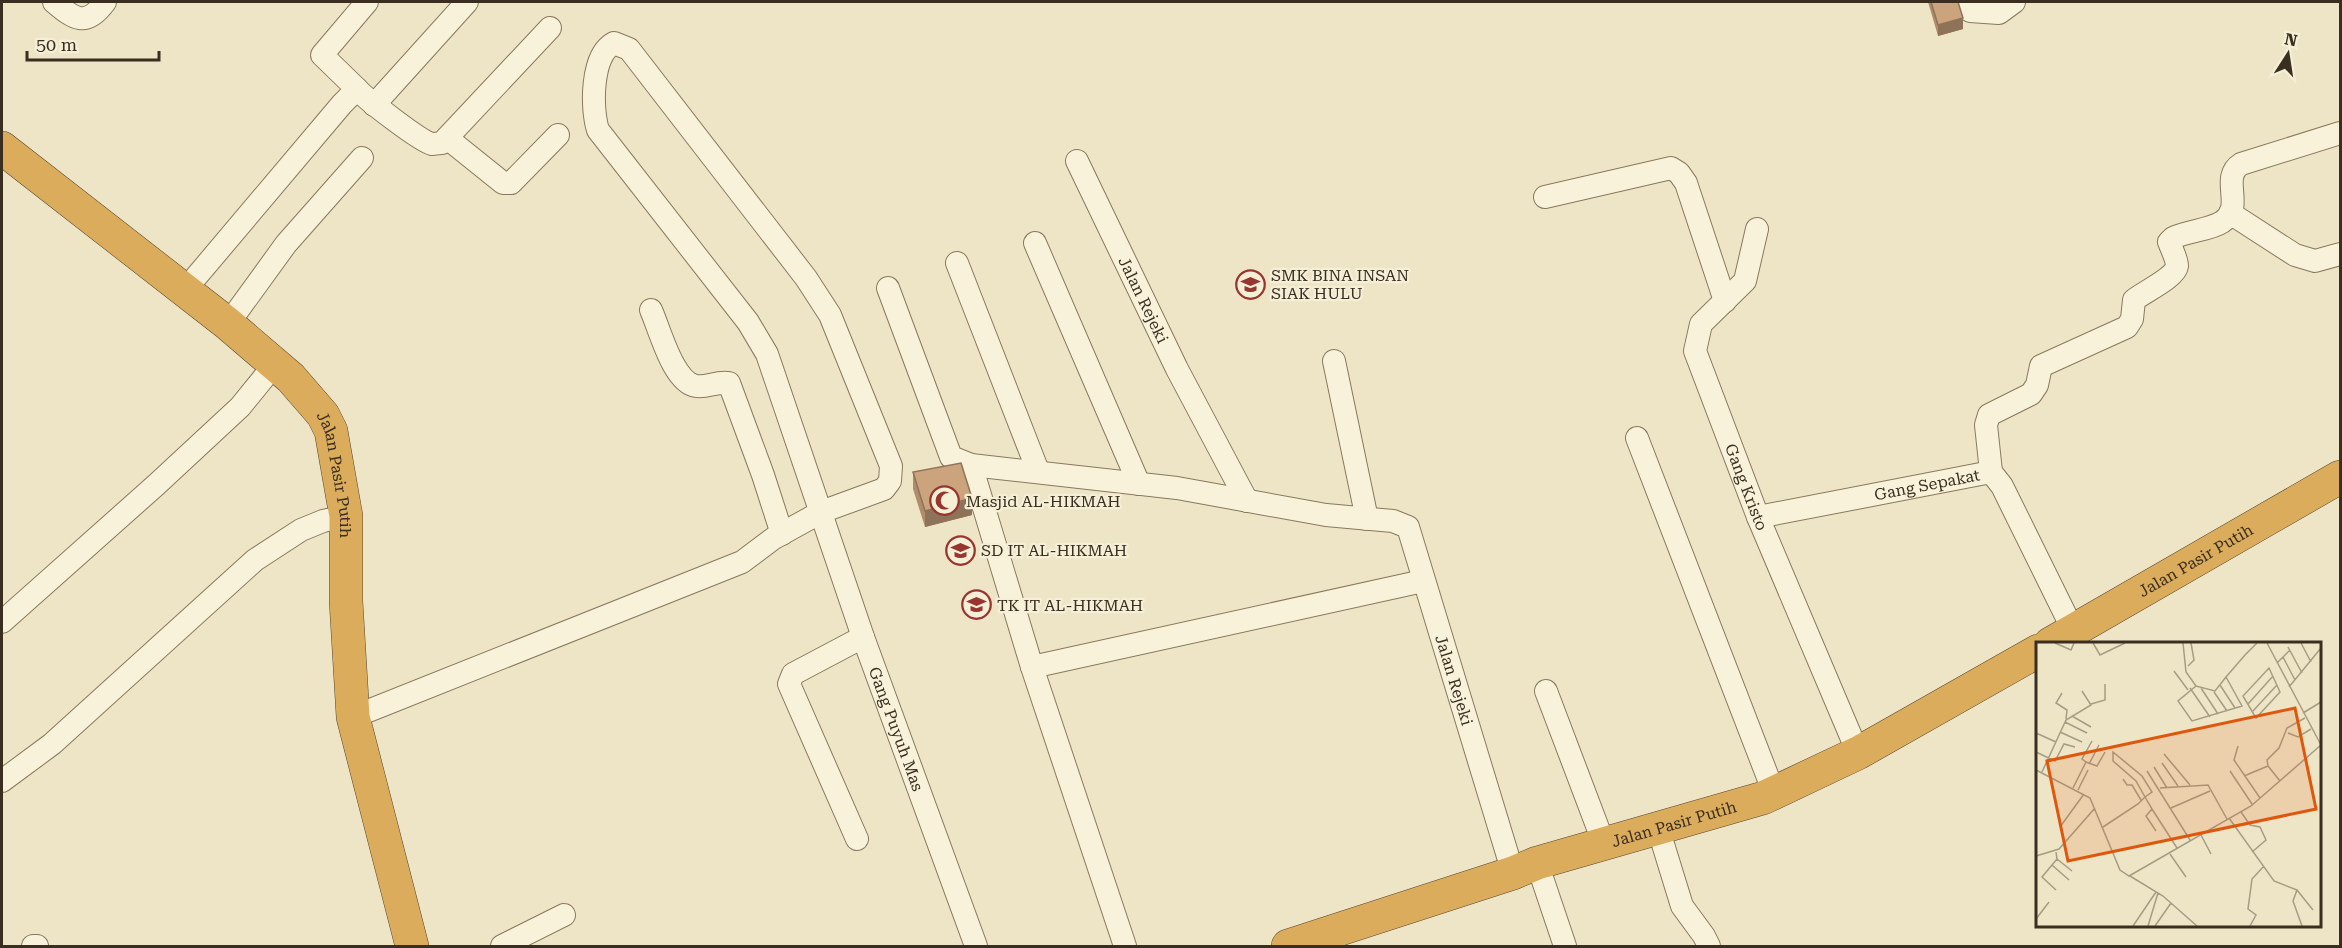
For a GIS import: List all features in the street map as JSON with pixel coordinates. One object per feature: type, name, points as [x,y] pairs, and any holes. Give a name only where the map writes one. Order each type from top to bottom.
[{"type":"highway","name":"Jalan Pasir Putih","points":[[2,148],[228,324],[275,364],[313,401],[331,431],[346,516],[346,601],[353,717],[412,946]]},
{"type":"highway","name":"Jalan Pasir Putih","points":[[2062,637],[2340,477]]},
{"type":"highway","name":"Jalan Pasir Putih","points":[[1288,946],[1525,868],[1774,793],[1858,753],[2036,652]]},
{"type":"street","points":[[54,2],[73,17],[83,18],[98,12],[105,2]]},
{"type":"street","points":[[367,2],[322,55],[374,105],[433,144],[442,143],[550,28]]},
{"type":"street","points":[[374,105],[467,2]]},
{"type":"street","points":[[1968,2],[1970,11],[1999,13],[2014,2]]},
{"type":"street","name":"Gang Puyuh Mas","points":[[821,512],[884,489],[890,481],[891,466],[830,315],[806,278],[628,49],[614,43],[606,47],[597,67],[594,108],[598,130],[748,322],[767,354],[821,512],[864,637],[976,946]]},
{"type":"street","points":[[185,290],[357,89]]},
{"type":"street","points":[[1991,472],[1986,425],[1989,415],[2031,394],[2037,385],[2041,366],[2127,327],[2132,319],[2134,300],[2175,272],[2177,264],[2169,243],[2173,238],[2222,222],[2234,208],[2231,174],[2235,167],[2340,133]]},
{"type":"street","points":[[447,138],[503,183],[511,183],[558,135]]},
{"type":"street","points":[[228,324],[286,244],[362,158]]},
{"type":"street","name":"Jalan Rejeki","points":[[1077,161],[1177,369],[1247,501]]},
{"type":"street","points":[[1545,196],[1671,168],[1679,173],[1686,183],[1725,301]]},
{"type":"street","points":[[2230,213],[2295,255],[2315,261],[2340,254]]},
{"type":"street","name":"Gang Kristo","points":[[1757,229],[1747,278],[1701,324],[1695,351],[1758,517],[1858,753]]},
{"type":"street","points":[[1035,243],[1139,484]]},
{"type":"street","points":[[957,263],[1038,471]]},
{"type":"street","name":"Jalan Rejeki","points":[[888,288],[951,457],[971,465],[1139,484],[1326,515],[1393,521],[1408,527],[1423,581],[1525,868],[1565,946]]},
{"type":"street","points":[[651,310],[678,375],[689,384],[698,387],[719,381],[729,383],[764,475],[782,534]]},
{"type":"street","points":[[1334,361],[1367,519]]},
{"type":"street","points":[[2,622],[231,415],[275,364]]},
{"type":"street","points":[[1637,438],[1774,793]]},
{"type":"street","points":[[971,465],[1032,667],[1125,946]]},
{"type":"street","name":"Gang Sepakat","points":[[1758,517],[1991,472],[2002,486],[2062,637]]},
{"type":"street","points":[[353,717],[742,562],[782,534],[821,512]]},
{"type":"street","points":[[2,781],[52,744],[255,560],[301,530],[323,521],[346,516]]},
{"type":"street","points":[[1032,667],[1423,581]]},
{"type":"street","points":[[857,839],[789,684],[793,674],[864,637]]},
{"type":"street","points":[[1546,691],[1604,844]]},
{"type":"street","points":[[1658,828],[1683,906],[1704,936],[1708,946]]},
{"type":"street","points":[[502,946],[564,915]]},
{"type":"building","points":[[1931,2],[1958,2],[1963,18],[1938,25]]},
{"type":"building","points":[[961,463],[972,498],[925,511],[913,472]]},
{"type":"place","name":"SMK BINA INSAN SIAK HULU","points":[[1250,284]]},
{"type":"place","name":"Masjid AL-HIKMAH","points":[[945,501]]},
{"type":"place","name":"SD IT AL-HIKMAH","points":[[960,550]]},
{"type":"place","name":"TK IT AL-HIKMAH","points":[[976,605]]}]
